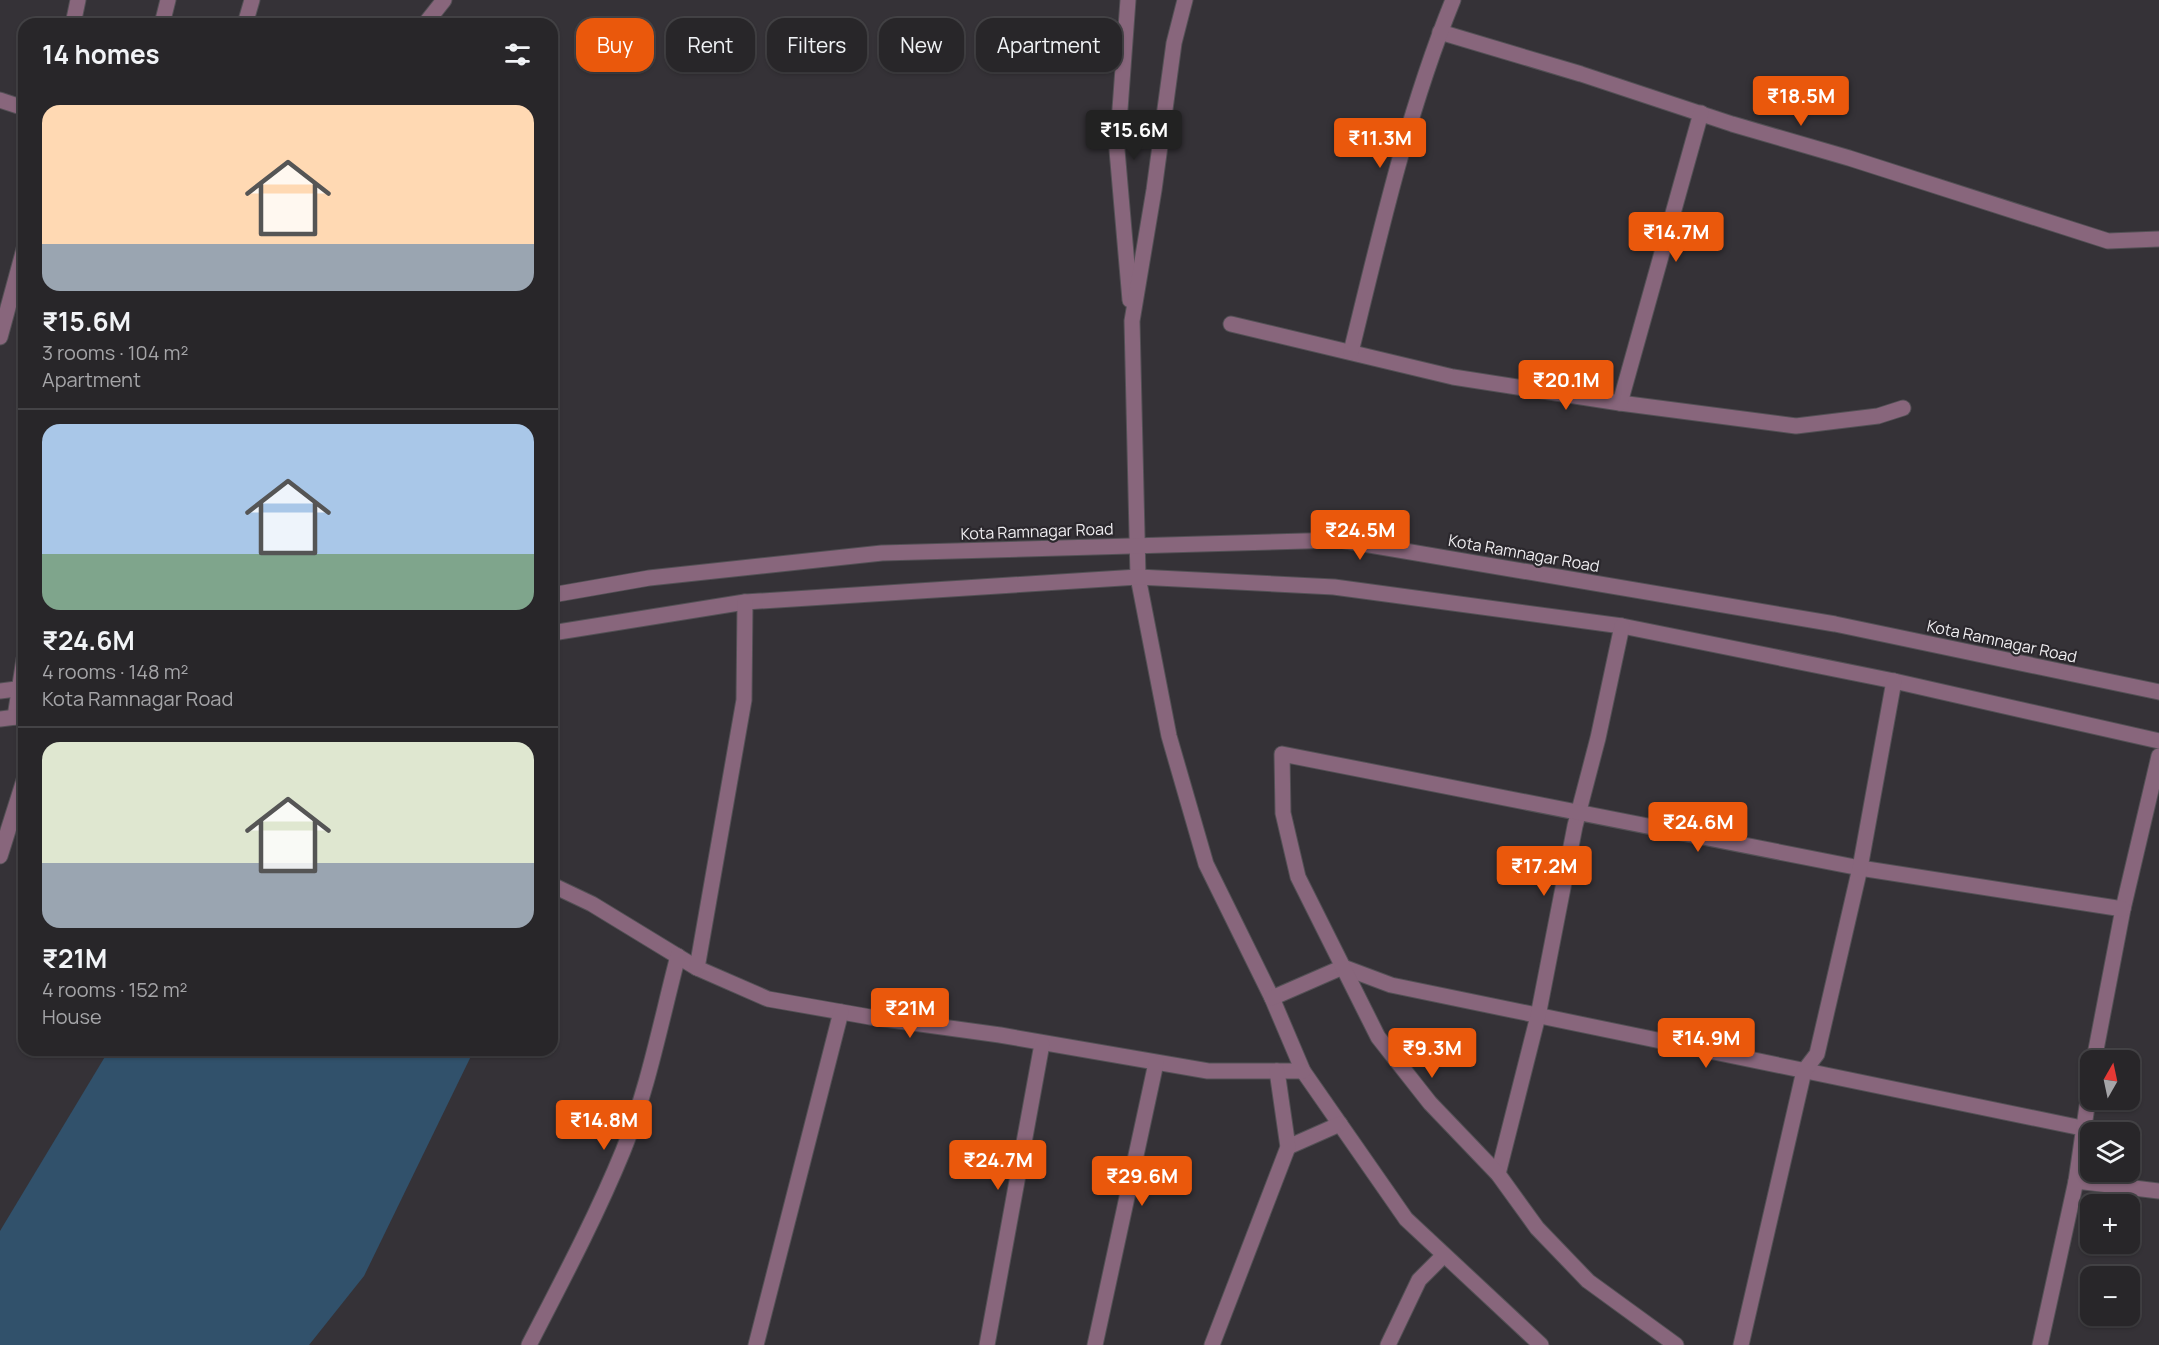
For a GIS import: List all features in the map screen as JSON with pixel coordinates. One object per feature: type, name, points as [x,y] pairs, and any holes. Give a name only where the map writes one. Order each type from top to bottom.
[{"type":"street","points":[[74,18],[78,0]]},
{"type":"street","points":[[164,18],[168,0]]},
{"type":"street","points":[[246,18],[252,0]]},
{"type":"street","points":[[430,18],[444,0]]},
{"type":"street","points":[[1128,0],[1117,150],[1132,321],[1138,577],[1169,736],[1206,864],[1272,998],[1303,1071],[1406,1219],[1540,1345]]},
{"type":"street","points":[[1132,321],[1154,190],[1174,43],[1185,0]]},
{"type":"street","points":[[1351,352],[1397,170],[1440,32],[1454,0]]},
{"type":"street","points":[[1440,32],[1849,158],[2108,241],[2159,239]]},
{"type":"street","points":[[0,100],[18,106]]},
{"type":"street","points":[[1620,403],[1701,113]]},
{"type":"street","points":[[0,337],[18,271]]},
{"type":"street","points":[[1231,324],[1453,377],[1620,403],[1796,426],[1878,416],[1903,408]]},
{"type":"street","name":"Kota Ramnagar Road","points":[[558,594],[649,578],[882,553],[1340,540],[1835,624],[2159,692]]},
{"type":"street","points":[[558,632],[745,602],[1138,577],[1334,587],[1622,626],[1894,681],[2159,741]]},
{"type":"street","points":[[697,968],[744,700],[745,602]]},
{"type":"street","points":[[1498,1174],[1538,1016],[1579,812],[1622,626]]},
{"type":"street","points":[[1741,1345],[1804,1071],[1817,1053],[1860,868],[1894,681]]},
{"type":"street","points":[[0,691],[18,689]]},
{"type":"street","points":[[13,718],[18,701]]},
{"type":"street","points":[[1676,1345],[1588,1281],[1537,1228],[1498,1174],[1430,1103],[1378,1037],[1298,877],[1283,813],[1281,754],[1860,868],[2123,909]]},
{"type":"street","points":[[2096,1050],[2123,909],[2159,756]]},
{"type":"street","points":[[0,856],[18,799]]},
{"type":"street","points":[[558,888],[592,904],[697,968],[768,999],[1000,1035],[1208,1071],[1303,1071]]},
{"type":"street","points":[[529,1345],[570,1266],[623,1149],[653,1055],[678,956]]},
{"type":"street","points":[[1272,998],[1343,967],[1391,986],[2080,1128]]},
{"type":"street","points":[[756,1345],[841,1012]]},
{"type":"street","points":[[987,1345],[1042,1044]]},
{"type":"street","points":[[1095,1345],[1156,1063]]},
{"type":"street","points":[[1212,1345],[1288,1147],[1277,1071]]},
{"type":"street","points":[[1288,1147],[1340,1124]]},
{"type":"street","points":[[2040,1345],[2076,1181],[2080,1146]]},
{"type":"street","points":[[2076,1181],[2159,1191]]},
{"type":"street","points":[[1388,1345],[1419,1280],[1444,1255]]},
{"type":"water","points":[[105,1056],[471,1056],[364,1276],[309,1345],[0,1345],[0,1231]]}]
